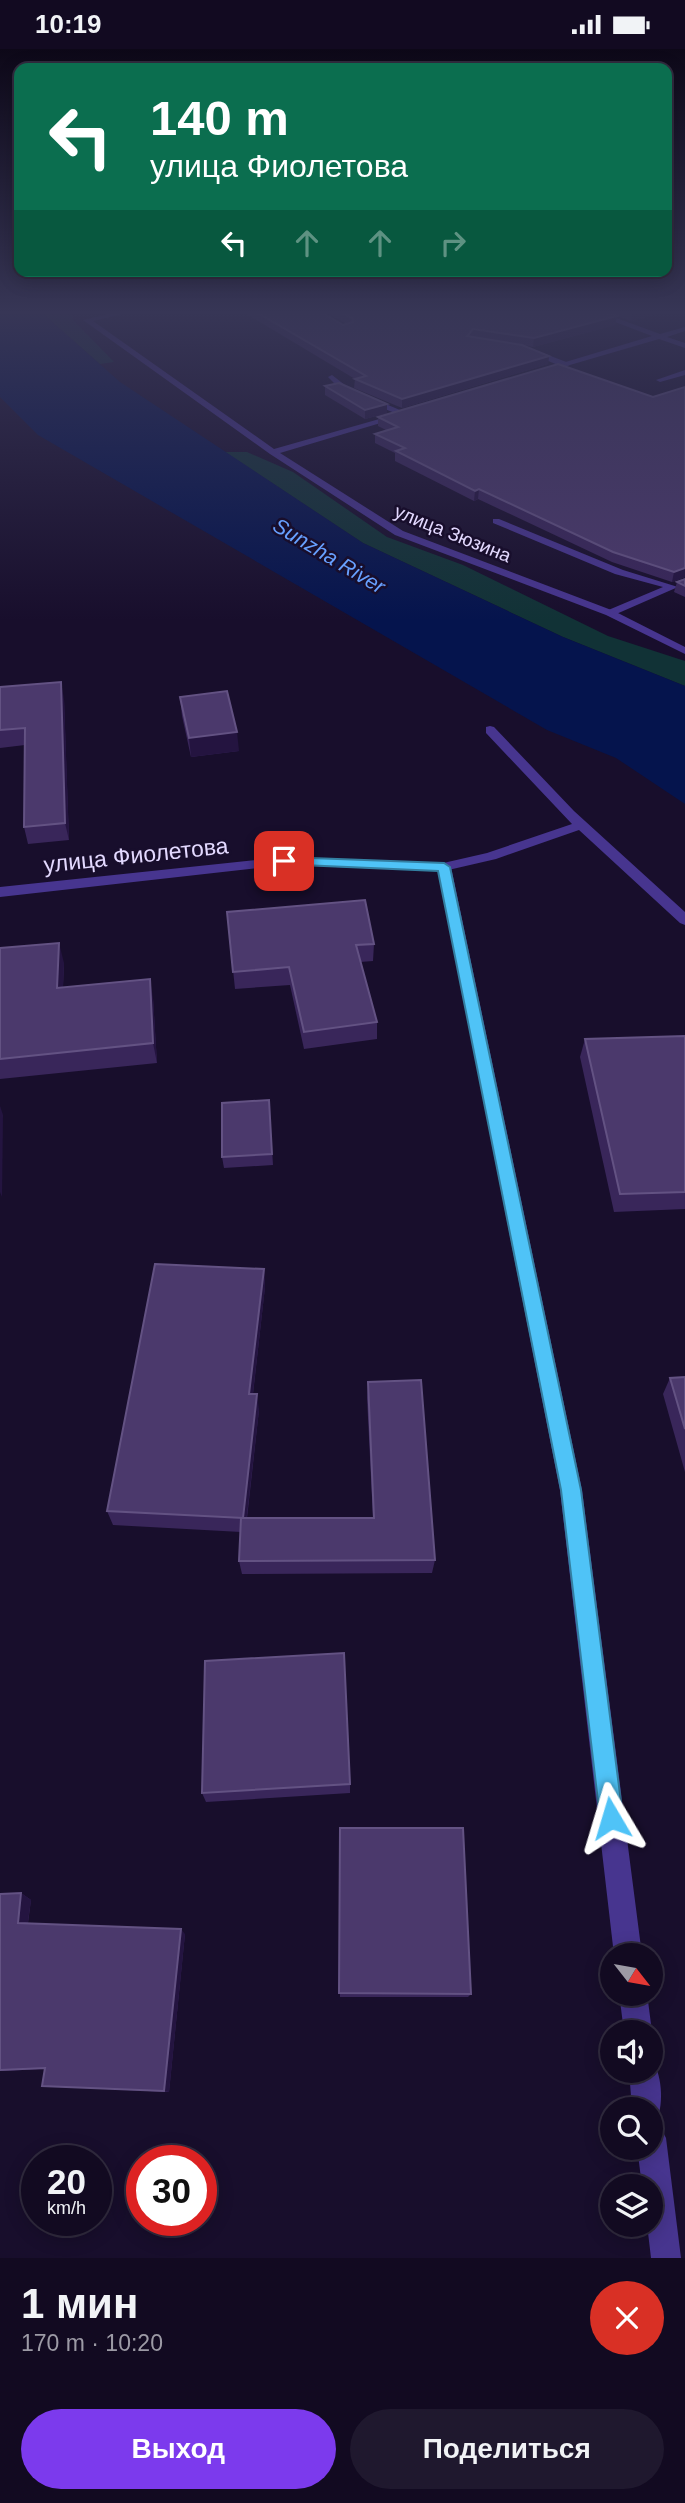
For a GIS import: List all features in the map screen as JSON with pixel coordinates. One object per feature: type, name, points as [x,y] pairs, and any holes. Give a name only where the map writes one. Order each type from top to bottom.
[{"type":"street","name":"улица Зюзина","points":[[222,415],[273,452],[399,533],[610,613],[685,650]]},
{"type":"street","points":[[273,452],[396,415]]},
{"type":"street","points":[[496,521],[619,572],[673,587]]},
{"type":"street","points":[[610,613],[685,582]]},
{"type":"street","points":[[490,730],[581,825],[685,920]]},
{"type":"street","name":"улица Фиолетова","points":[[0,892],[284,861],[444,867],[491,856],[581,825]]},
{"type":"street","points":[[444,867],[571,1490],[627,1943]]},
{"type":"street","points":[[654,2160],[666,2258]]},
{"type":"green space","points":[[225,452],[247,452],[293,472],[387,537],[463,565],[608,636],[685,661],[685,686],[563,637],[363,543]]},
{"type":"water","name":"Sunzha River","points":[[18,415],[170,415],[363,543],[563,637],[685,686],[685,804],[616,758],[547,730],[38,435]]},
{"type":"building","points":[[685,415],[685,568],[674,572],[613,552],[479,489],[475,491],[396,451],[405,448],[375,434],[398,427],[378,417]]},
{"type":"building","points":[[61,682],[65,823],[24,827],[25,728],[0,730],[0,687]]},
{"type":"building","points":[[227,691],[237,732],[189,738],[180,697]]},
{"type":"building","points":[[365,900],[374,944],[356,945],[377,1022],[304,1032],[289,967],[233,972],[227,912]]},
{"type":"building","points":[[59,943],[57,988],[150,979],[153,1043],[0,1059],[0,948]]},
{"type":"building","points":[[685,1036],[685,1192],[620,1194],[585,1039]]},
{"type":"building","points":[[269,1100],[272,1154],[222,1157],[222,1103]]},
{"type":"building","points":[[155,1264],[264,1269],[249,1394],[257,1394],[243,1518],[107,1511]]},
{"type":"building","points":[[685,1377],[685,1429],[670,1378]]},
{"type":"building","points":[[421,1380],[435,1560],[239,1561],[241,1518],[374,1518],[368,1382]]},
{"type":"building","points":[[344,1653],[350,1784],[202,1793],[205,1661]]},
{"type":"building","points":[[340,1828],[463,1828],[471,1994],[339,1993]]},
{"type":"building","points":[[21,1893],[18,1923],[181,1929],[164,2091],[42,2086],[45,2068],[0,2070],[0,1894]]},
{"type":"route","points":[[284,861],[444,867],[571,1490],[611,1818]]}]
